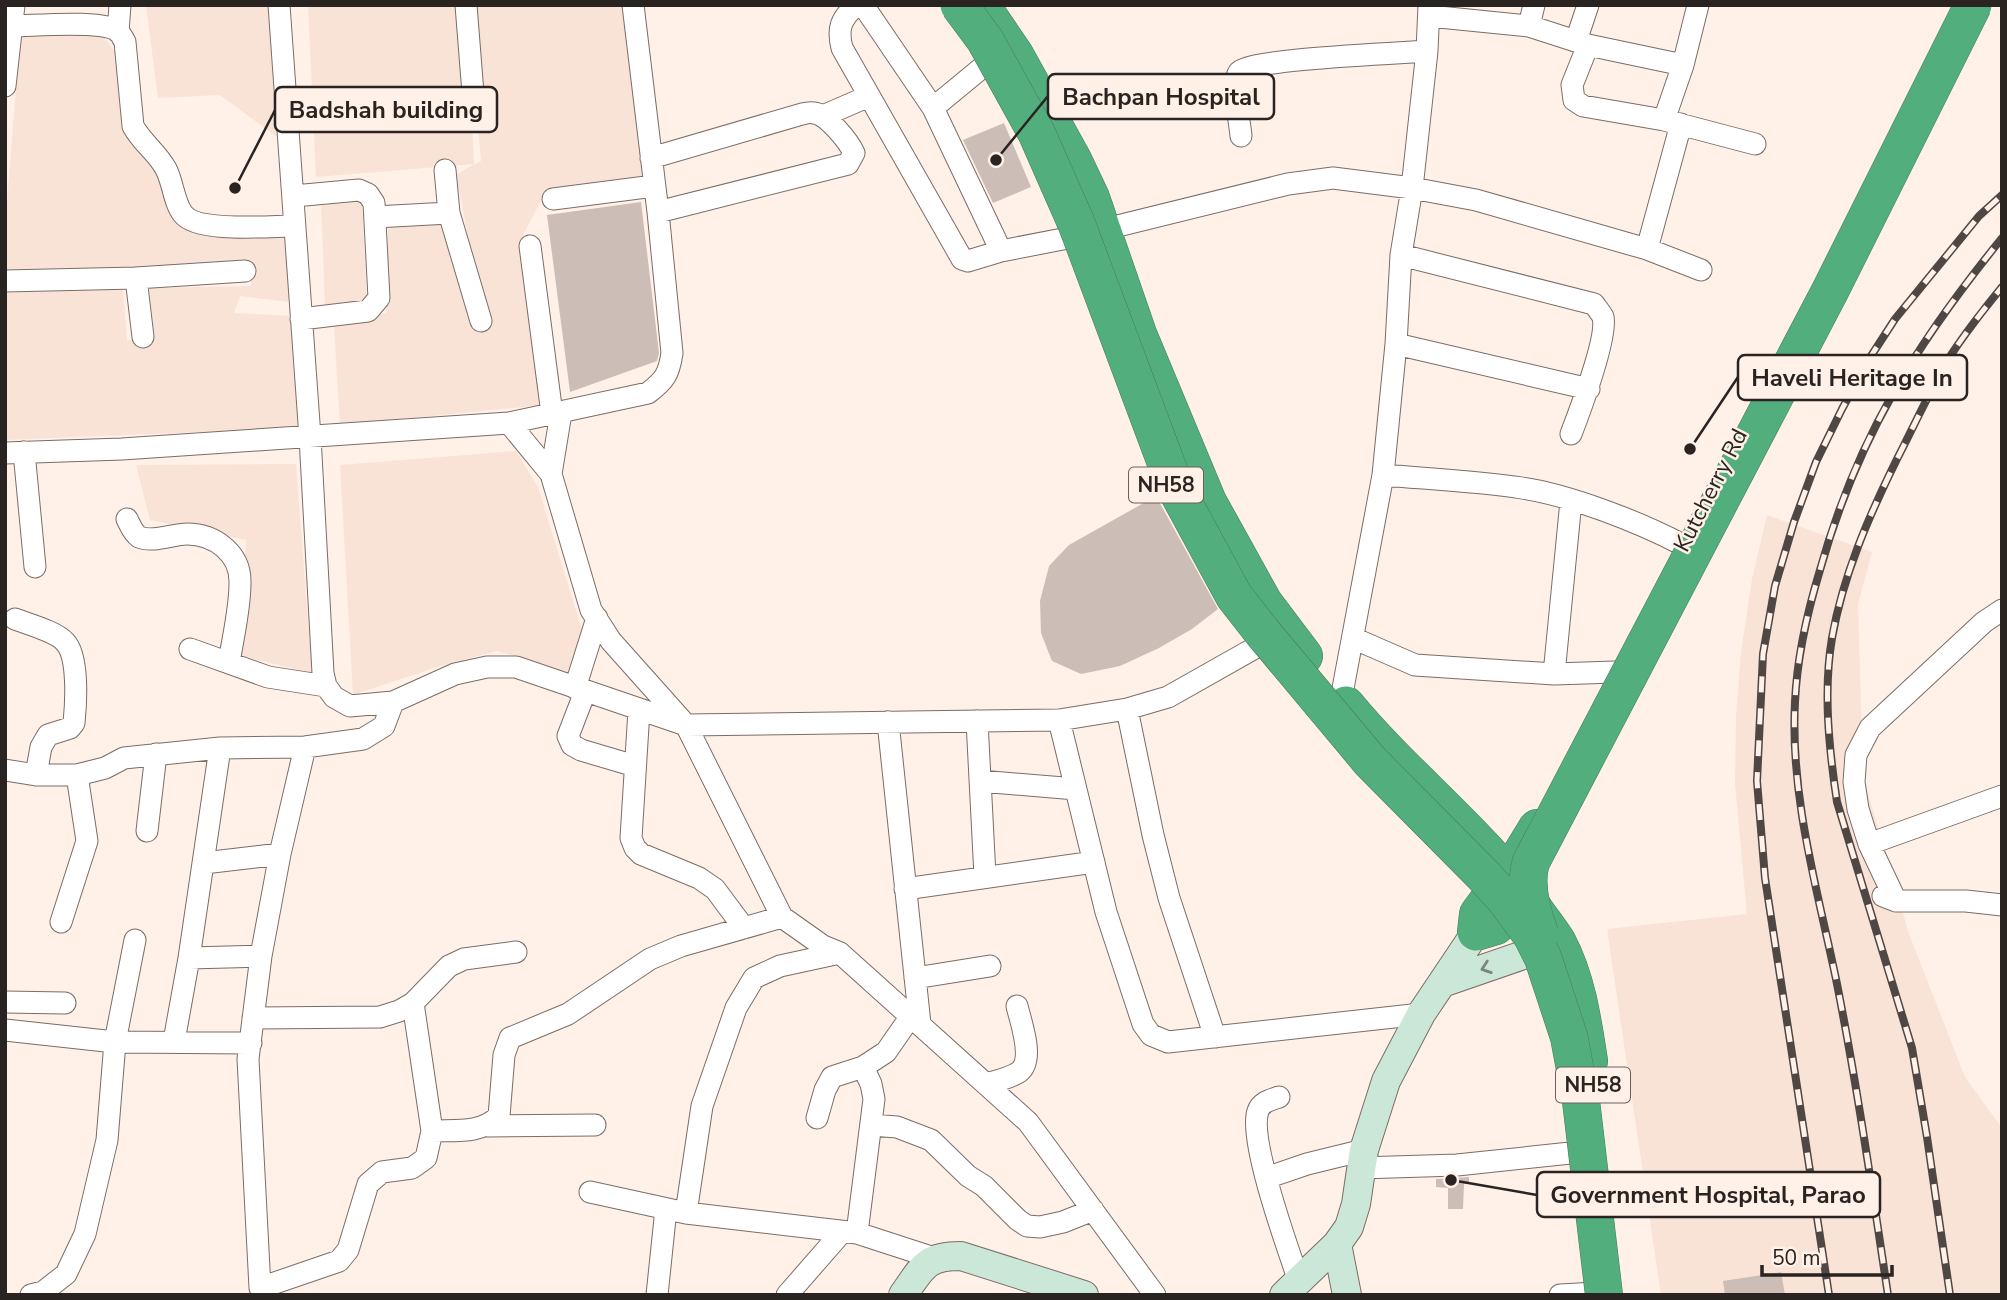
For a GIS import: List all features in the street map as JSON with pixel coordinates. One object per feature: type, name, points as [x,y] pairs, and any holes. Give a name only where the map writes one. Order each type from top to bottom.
[{"type":"highway","name":"Kutcherry Rd","points":[[1506,903],[1535,831],[1615,672],[1683,545],[1959,5]]},
{"type":"highway","points":[[1506,903],[1527,876],[1531,862],[1830,291],[1973,5]]},
{"type":"highway","points":[[1506,903],[1547,851],[1599,756],[1990,5]]},
{"type":"highway","points":[[972,6],[1009,61],[1043,120],[1099,249],[1171,441],[1238,581],[1322,692],[1382,760],[1495,870],[1506,903],[1576,1029],[1592,1120],[1598,1295]]},
{"type":"highway","points":[[972,6],[985,40],[1037,134],[1077,225],[1175,487],[1234,596],[1370,761],[1504,898],[1532,936],[1543,958],[1569,1037],[1581,1101],[1598,1295]]},
{"type":"highway","name":"NH58","points":[[972,6],[990,61],[1024,126],[1088,234],[1138,334],[1208,502],[1241,565],[1273,638],[1350,750],[1506,903],[1544,948],[1570,971],[1587,1050],[1610,1199],[1598,1295]]},
{"type":"highway","name":"NH58","points":[[972,6],[1048,111],[1091,198],[1088,234]]},
{"type":"highway","name":"NH58","points":[[1273,638],[1341,699],[1369,733],[1434,796],[1506,903]]},
{"type":"highway","name":"NH58","points":[[1544,948],[1542,975],[1555,1012],[1569,1071],[1598,1295]]},
{"type":"street","points":[[118,32],[120,5]]},
{"type":"street","points":[[279,5],[310,437],[323,673],[326,686],[334,697],[350,706],[393,702],[455,674],[487,667],[516,667],[687,725],[1059,720],[1128,709],[1168,697],[1273,638]]},
{"type":"street","points":[[466,5],[474,106]]},
{"type":"street","points":[[35,567],[14,452],[121,449],[509,423],[648,393],[664,381],[671,353],[658,212],[633,5]]},
{"type":"street","points":[[856,5],[845,15],[838,32],[842,48],[957,254],[968,261],[1313,179],[1348,179],[1476,200],[1647,249],[1701,271]]},
{"type":"street","points":[[863,5],[933,108],[1002,251]]},
{"type":"street","points":[[1529,26],[1534,5]]},
{"type":"street","points":[[1588,5],[1572,85],[1574,100],[1583,106],[1672,122],[1755,144]]},
{"type":"street","points":[[1647,249],[1683,65],[1698,5]]},
{"type":"street","points":[[1341,699],[1383,475],[1396,344],[1401,255],[1412,188],[1429,11],[1529,26],[1582,43],[1683,65]]},
{"type":"street","points":[[5,86],[14,16],[109,27],[118,32],[125,42],[133,127],[139,138],[154,150],[166,168],[181,212],[188,220],[205,225],[293,226]]},
{"type":"street","points":[[1241,136],[1236,85],[1237,75],[1243,68],[1277,62],[1427,51]]},
{"type":"street","points":[[933,108],[990,61]]},
{"type":"street","points":[[823,116],[869,96]]},
{"type":"street","points":[[651,158],[813,113],[823,116],[854,153],[848,164],[658,212]]},
{"type":"street","points":[[445,170],[449,213],[481,321]]},
{"type":"street","points":[[553,199],[654,186]]},
{"type":"street","points":[[293,196],[359,191],[368,194],[374,203],[379,298],[374,306],[368,311],[301,319]]},
{"type":"street","points":[[374,217],[449,213]]},
{"type":"street","points":[[530,246],[556,414],[551,474],[591,610],[611,641],[687,725],[782,917],[823,946],[840,953],[1028,1122],[1155,1295]]},
{"type":"street","points":[[1401,255],[1594,304],[1603,317],[1602,332],[1588,389],[1571,434]]},
{"type":"street","points":[[5,281],[136,278],[245,271]]},
{"type":"street","points":[[136,278],[143,337]]},
{"type":"street","points":[[1396,344],[1588,389]]},
{"type":"street","points":[[509,423],[551,474]]},
{"type":"street","points":[[1383,475],[1524,488],[1652,529],[1683,545]]},
{"type":"street","points":[[1554,674],[1570,501]]},
{"type":"street","points":[[127,519],[134,533],[141,538],[196,535],[229,550],[237,562],[241,582],[229,663]]},
{"type":"street","points":[[2002,610],[1983,622],[1870,728],[1856,755],[1854,782],[1858,809],[1888,898],[2002,905]]},
{"type":"street","points":[[597,618],[568,736],[572,745],[635,766]]},
{"type":"street","points":[[15,619],[65,640],[71,651],[75,681],[74,723],[69,728],[48,735],[41,747],[36,775]]},
{"type":"street","points":[[1353,638],[1415,665],[1554,674],[1615,672]]},
{"type":"street","points":[[190,649],[268,677],[326,686]]},
{"type":"street","points":[[5,770],[36,775],[76,775],[105,768],[124,758],[220,748],[305,747],[363,739],[384,726],[393,702]]},
{"type":"street","points":[[1128,709],[1153,835],[1169,898],[1215,1037]]},
{"type":"street","points":[[639,710],[631,838],[635,848],[641,854],[699,878],[715,889],[744,928]]},
{"type":"street","points":[[1059,720],[1106,912],[1143,1024],[1151,1035],[1168,1042],[1421,1014]]},
{"type":"street","points":[[977,721],[985,876]]},
{"type":"street","points":[[817,1118],[825,1090],[832,1077],[863,1067],[886,1052],[915,1020],[915,978],[888,722]]},
{"type":"street","points":[[305,747],[280,854],[261,956],[247,1059],[260,1292],[339,1261],[348,1250],[368,1184],[382,1172],[412,1168],[426,1158],[432,1131],[413,1003]]},
{"type":"street","points":[[174,1041],[220,748]]},
{"type":"street","points":[[148,831],[156,754]]},
{"type":"street","points":[[61,922],[87,841],[76,775]]},
{"type":"street","points":[[980,781],[1076,789]]},
{"type":"street","points":[[1869,844],[2002,796]]},
{"type":"street","points":[[204,863],[280,854]]},
{"type":"street","points":[[905,889],[1094,862]]},
{"type":"street","points":[[1291,1288],[1337,1244],[1349,1227],[1356,1204],[1362,1159],[1386,1081],[1421,1014],[1442,983],[1506,903]]},
{"type":"street","points":[[488,1126],[499,1116],[504,1055],[510,1038],[568,1014],[650,959],[681,946],[782,917]]},
{"type":"street","points":[[31,1295],[43,1292],[66,1273],[85,1234],[107,1140],[115,1042],[135,940]]},
{"type":"street","points":[[1442,983],[1544,948]]},
{"type":"street","points":[[253,1018],[380,1017],[413,1003],[449,966],[464,959],[516,952]]},
{"type":"street","points":[[657,1295],[702,1105],[736,1008],[754,978],[780,966],[840,953]]},
{"type":"street","points":[[189,958],[261,956]]},
{"type":"street","points":[[915,978],[990,966]]},
{"type":"street","points":[[5,1002],[65,1003]]},
{"type":"street","points":[[986,1084],[1010,1077],[1021,1070],[1026,1062],[1017,1006]]},
{"type":"street","points":[[5,1030],[115,1042],[251,1043]]},
{"type":"street","points":[[787,1295],[849,1232],[874,1099],[863,1067]]},
{"type":"street","points":[[1279,1097],[1266,1101],[1259,1108],[1256,1119],[1266,1178],[1291,1288]]},
{"type":"street","points":[[432,1131],[474,1130],[488,1126],[595,1125]]},
{"type":"street","points":[[871,1125],[897,1127],[931,1140],[1027,1226],[1040,1227],[1063,1222],[1093,1210]]},
{"type":"street","points":[[1266,1178],[1307,1164],[1362,1159],[1457,1165],[1580,1152]]},
{"type":"street","points":[[590,1192],[676,1211],[849,1232],[934,1258],[961,1256],[1084,1295]]},
{"type":"street","points":[[1337,1244],[1347,1295]]},
{"type":"street","points":[[903,1295],[923,1267],[934,1258]]},
{"type":"shaded area","points":[[146,5],[268,5],[277,137],[220,95],[158,98]]},
{"type":"shaded area","points":[[308,5],[466,5],[474,164],[316,177]]},
{"type":"shaded area","points":[[468,5],[625,5],[644,176],[547,189],[521,239],[543,405],[340,425],[334,327],[386,313],[388,225],[440,222],[468,292],[486,327],[456,175],[481,161]]},
{"type":"shaded area","points":[[102,35],[115,52],[152,162],[187,231],[286,236],[290,302],[240,296],[234,313],[293,316],[299,428],[5,440],[5,293],[123,288],[127,341],[154,335],[149,288],[251,286],[252,262],[5,273],[5,228],[20,36]]},
{"type":"shaded area","points":[[321,201],[362,202],[367,300],[325,306]]},
{"type":"shaded area","points":[[516,451],[538,487],[582,630],[568,672],[497,651],[434,668],[353,695],[340,465]]},
{"type":"shaded area","points":[[296,464],[312,673],[241,656],[246,540],[150,520],[136,465]]},
{"type":"shaded area","points":[[1767,515],[1872,552],[1858,604],[1863,776],[1909,934],[1965,1077],[2002,1128],[2002,1295],[1661,1295],[1607,929],[1747,914],[1735,784],[1736,717],[1741,653],[1752,579]]},
{"type":"building","points":[[1004,123],[1031,187],[993,203],[963,140]]},
{"type":"building","points":[[641,202],[659,353],[657,361],[570,392],[547,215]]},
{"type":"building","points":[[1156,496],[1218,609],[1192,629],[1120,666],[1081,674],[1052,661],[1041,633],[1040,601],[1049,566],[1069,545]]},
{"type":"building","points":[[1469,1177],[1469,1184],[1464,1184],[1463,1209],[1448,1209],[1448,1188],[1436,1187],[1436,1179]]},
{"type":"building","points":[[1781,1272],[1785,1295],[1725,1295],[1723,1281]]},
{"type":"railway","points":[[1829,1295],[1765,878],[1757,781],[1763,654],[1775,586],[1794,522],[1816,462],[1842,409],[1895,319],[1979,216],[2002,195]]},
{"type":"railway","points":[[1888,1295],[1851,1058],[1806,842],[1797,772],[1796,685],[1803,635],[1820,570],[1835,522],[1871,435],[1916,355],[1942,316],[2002,238]]},
{"type":"railway","points":[[1950,1295],[1912,1048],[1837,802],[1830,741],[1829,658],[1843,591],[1877,502],[1951,355],[2002,287]]},
{"type":"place","name":"Bachpan Hospital","points":[[996,160]]},
{"type":"place","name":"Badshah building","points":[[235,188]]},
{"type":"place","name":"Haveli Heritage In","points":[[1690,449]]},
{"type":"place","name":"Government Hospital, Parao","points":[[1451,1180]]}]
